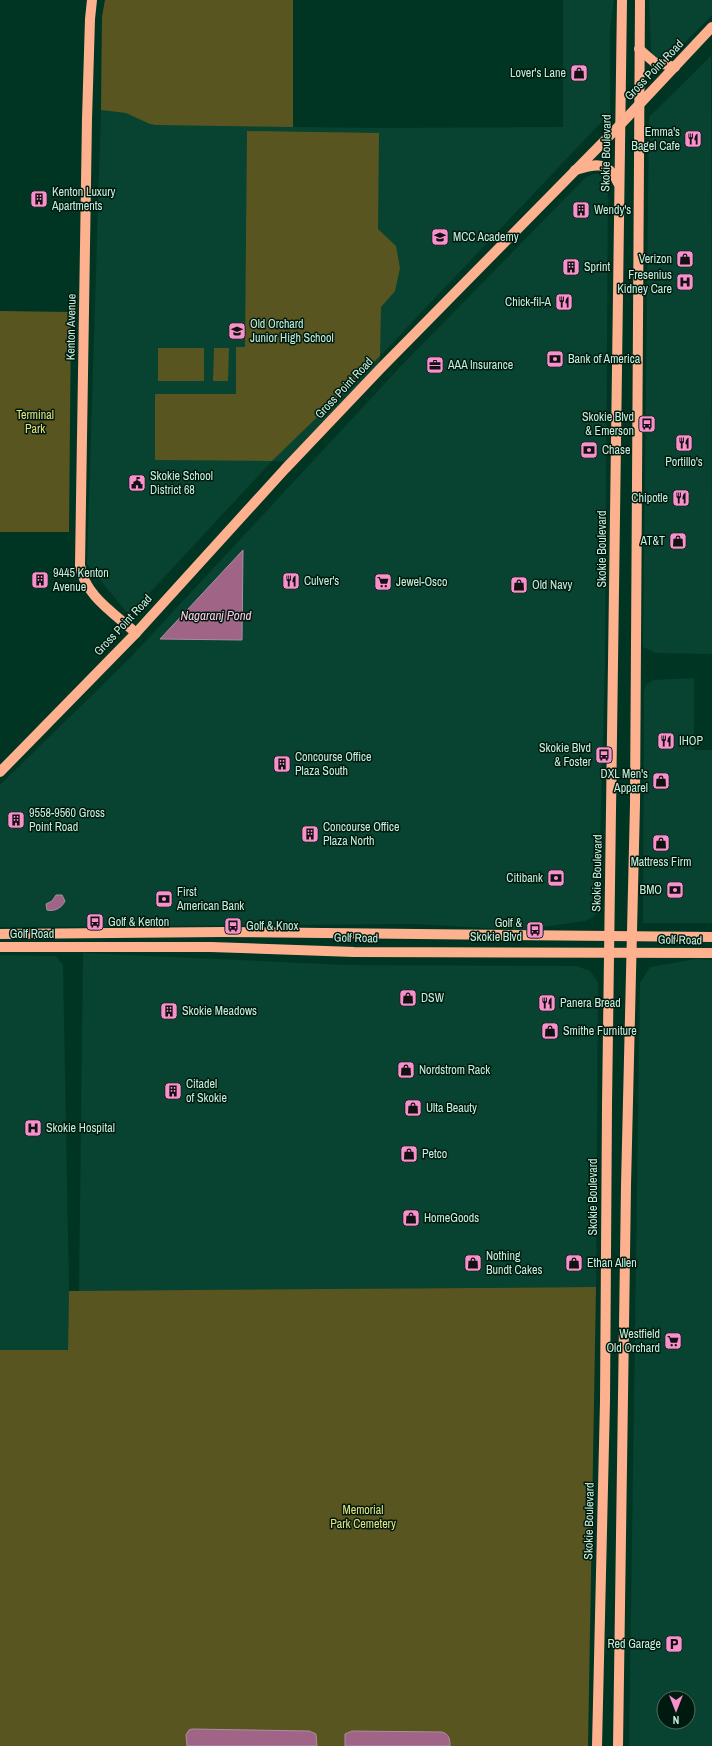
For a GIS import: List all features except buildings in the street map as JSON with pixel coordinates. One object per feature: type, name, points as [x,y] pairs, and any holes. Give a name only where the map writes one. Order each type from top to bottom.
[{"type":"main road","name":"Kenton Avenue","points":[[92,0],[90,19],[87,120],[80,565],[86,584],[93,594],[136,632]]},
{"type":"main road","name":"Skokie Boulevard","points":[[597,1746],[605,1401],[609,935],[622,0]]},
{"type":"main road","points":[[618,1746],[626,1186],[633,952],[635,804],[640,0]]},
{"type":"main road","name":"Gross Point Road","points":[[0,772],[136,632],[285,469],[371,378],[620,125],[712,27]]},
{"type":"main road","points":[[639,49],[654,62],[675,67]]},
{"type":"main road","points":[[574,171],[594,164],[603,166],[614,174],[619,185]]},
{"type":"main road","name":"Golf Road","points":[[0,934],[98,932],[712,937]]},
{"type":"main road","name":"Golf Road","points":[[0,947],[210,947],[354,952],[712,953]]},
{"type":"shaded area","name":"Old Orchard Junior High School","points":[[105,0],[293,0],[293,127],[381,128],[563,127],[563,0],[614,0],[610,31],[610,113],[380,356],[380,369],[292,462],[272,461],[129,615],[87,564],[101,110],[102,17]]},
{"type":"shaded area","points":[[649,0],[712,0],[712,15],[670,57],[662,60],[654,56],[651,51]]},
{"type":"shaded area","points":[[711,56],[712,654],[656,653],[643,647],[649,117]]},
{"type":"shaded area","points":[[593,174],[601,174],[608,185],[605,665],[598,909],[594,916],[585,921],[522,930],[414,924],[0,927],[0,785],[131,657],[402,365],[585,178]]},
{"type":"shaded area","points":[[694,678],[694,750],[712,750],[712,923],[643,923],[644,689],[647,684],[653,680]]},
{"type":"shaded area","points":[[83,953],[347,965],[576,966],[590,971],[598,982],[596,1287],[79,1291]]},
{"type":"shaded area","name":"Skokie Hospital","points":[[0,955],[56,956],[63,965],[69,1291],[68,1350],[0,1350]]},
{"type":"shaded area","name":"Westfield Old Orchard","points":[[695,959],[712,960],[712,1746],[629,1746],[640,983],[650,967]]},
{"type":"green space","points":[[105,0],[293,0],[293,127],[156,125],[150,124],[126,113],[101,110],[102,17]]},
{"type":"green space","points":[[247,131],[379,133],[378,229],[396,246],[400,268],[395,291],[381,307],[380,356],[272,461],[155,460],[155,394],[236,394],[236,347],[245,347]]},
{"type":"green space","name":"Terminal Park","points":[[0,311],[71,312],[69,532],[0,532]]},
{"type":"green space","points":[[158,348],[204,348],[204,381],[158,381]]},
{"type":"green space","points":[[214,348],[229,348],[228,381],[213,381]]},
{"type":"green space","name":"Memorial Park Cemetery","points":[[596,1287],[588,1746],[0,1746],[0,1350],[68,1350],[69,1291]]},
{"type":"water","name":"Nagaranj Pond","points":[[243,550],[242,640],[160,639]]},
{"type":"water","points":[[56,895],[62,895],[65,901],[64,903],[55,910],[47,910],[46,904],[52,901]]},
{"type":"water","points":[[189,1730],[309,1731],[316,1734],[317,1746],[187,1746],[186,1735]]},
{"type":"water","points":[[352,1731],[442,1732],[449,1737],[450,1746],[345,1746],[345,1734]]},
{"type":"place","name":"Lover's Lane","points":[[579,73]]},
{"type":"place","name":"Emma's Bagel Cafe","points":[[693,139]]},
{"type":"place","name":"Kenton Luxury Apartments","points":[[39,199]]},
{"type":"place","name":"Wendy's","points":[[581,210]]},
{"type":"place","name":"MCC Academy","points":[[440,237]]},
{"type":"place","name":"Verizon","points":[[685,259]]},
{"type":"place","name":"Sprint","points":[[571,267]]},
{"type":"place","name":"Fresenius Kidney Care","points":[[685,282]]},
{"type":"place","name":"Chick-fil-A","points":[[564,302]]},
{"type":"place","name":"Old Orchard Junior High School","points":[[237,331]]},
{"type":"place","name":"Bank of America","points":[[555,359]]},
{"type":"place","name":"AAA Insurance","points":[[435,365]]},
{"type":"place","name":"Skokie Blvd & Emerson","points":[[647,424]]},
{"type":"place","name":"Portillo's","points":[[684,443]]},
{"type":"place","name":"Chase","points":[[589,450]]},
{"type":"place","name":"Skokie School District 68","points":[[137,483]]},
{"type":"place","name":"Chipotle","points":[[681,498]]},
{"type":"place","name":"AT&T","points":[[678,541]]},
{"type":"place","name":"9445 Kenton Avenue","points":[[40,580]]},
{"type":"place","name":"Culver's","points":[[291,581]]},
{"type":"place","name":"Jewel-Osco","points":[[383,582]]},
{"type":"place","name":"Old Navy","points":[[519,585]]},
{"type":"place","name":"IHOP","points":[[666,741]]},
{"type":"place","name":"Skokie Blvd & Foster","points":[[604,755]]},
{"type":"place","name":"Concourse Office Plaza South","points":[[282,764]]},
{"type":"place","name":"DXL Men's Apparel","points":[[661,781]]},
{"type":"place","name":"9558-9560 Gross Point Road","points":[[16,820]]},
{"type":"place","name":"Concourse Office Plaza North","points":[[310,834]]},
{"type":"place","name":"Mattress Firm","points":[[661,843]]},
{"type":"place","name":"Citibank","points":[[556,878]]},
{"type":"place","name":"BMO","points":[[675,890]]},
{"type":"place","name":"First American Bank","points":[[164,899]]},
{"type":"place","name":"Golf & Kenton","points":[[95,922]]},
{"type":"place","name":"Golf & Knox","points":[[233,926]]},
{"type":"place","name":"Golf & Skokie Blvd","points":[[535,930]]},
{"type":"place","name":"DSW","points":[[408,998]]},
{"type":"place","name":"Panera Bread","points":[[547,1003]]},
{"type":"place","name":"Skokie Meadows","points":[[169,1011]]},
{"type":"place","name":"Smithe Furniture","points":[[550,1031]]},
{"type":"place","name":"Nordstrom Rack","points":[[406,1070]]},
{"type":"place","name":"Citadel of Skokie","points":[[173,1091]]},
{"type":"place","name":"Ulta Beauty","points":[[413,1108]]},
{"type":"place","name":"Skokie Hospital","points":[[33,1128]]},
{"type":"place","name":"Petco","points":[[409,1154]]},
{"type":"place","name":"HomeGoods","points":[[411,1218]]},
{"type":"place","name":"Nothing Bundt Cakes","points":[[473,1263]]},
{"type":"place","name":"Ethan Allen","points":[[574,1263]]},
{"type":"place","name":"Westfield Old Orchard","points":[[673,1341]]},
{"type":"place","name":"Red Garage","points":[[674,1644]]}]
